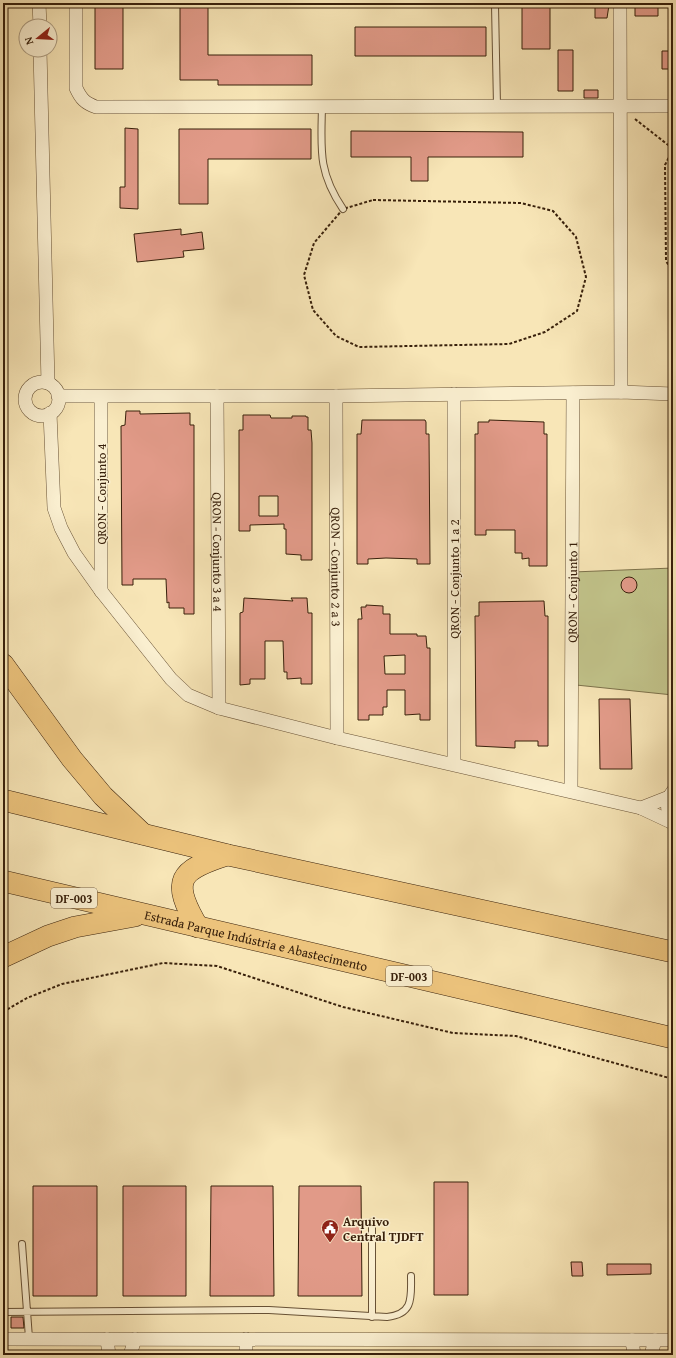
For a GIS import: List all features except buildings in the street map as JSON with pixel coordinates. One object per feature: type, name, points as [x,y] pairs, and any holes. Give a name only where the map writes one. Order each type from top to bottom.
[{"type":"highway","points":[[3,664],[72,759],[104,796],[144,835]]},
{"type":"highway","points":[[3,800],[228,855],[673,952]]},
{"type":"highway","points":[[198,927],[189,911],[183,894],[182,884],[185,874],[203,863],[228,855]]},
{"type":"highway","name":"Estrada Parque Indústria e Abastecimento","points":[[3,881],[673,1038]]},
{"type":"highway","points":[[3,957],[48,936],[75,927],[145,915]]},
{"type":"street","points":[[39,3],[40,18]]},
{"type":"street","points":[[76,3],[76,88],[80,98],[85,103],[96,107],[673,106]]},
{"type":"street","points":[[620,3],[619,105],[621,392]]},
{"type":"street","points":[[40,58],[48,383]]},
{"type":"street","points":[[40,382],[48,383],[55,388],[58,396],[58,403],[50,413],[43,416],[35,414],[29,410],[26,404],[25,396],[28,389],[33,384],[40,382]]},
{"type":"street","points":[[58,396],[336,396],[621,392],[673,394]]},
{"type":"street","name":"QRON - Conjunto 1","points":[[571,791],[574,393]]},
{"type":"street","name":"QRON - Conjunto 1 a 2","points":[[454,394],[454,764]]},
{"type":"street","name":"QRON - Conjunto 3 a 4","points":[[218,396],[219,708]]},
{"type":"street","name":"QRON - Conjunto 2 a 3","points":[[336,396],[337,738]]},
{"type":"street","name":"QRON - Conjunto 4","points":[[101,397],[101,591]]},
{"type":"street","points":[[50,413],[54,508],[61,528],[74,553],[101,591],[171,679],[188,695],[219,708],[337,738],[641,808],[672,822]]},
{"type":"street","points":[[35,414],[51,448]]},
{"type":"street","points":[[641,808],[671,794]]},
{"type":"street","points":[[671,794],[666,809],[672,822]]},
{"type":"street","points":[[3,1339],[673,1340]]},
{"type":"street","points":[[108,1339],[109,1355]]},
{"type":"street","points":[[130,1355],[135,1339]]},
{"type":"street","points":[[246,1339],[246,1355]]},
{"type":"street","points":[[632,1340],[634,1355]]},
{"type":"street","points":[[651,1355],[655,1340]]},
{"type":"lane","points":[[495,4],[497,106]]},
{"type":"lane","points":[[322,107],[321,144],[324,171],[331,191],[343,209]]},
{"type":"lane","points":[[372,1222],[372,1317]]},
{"type":"lane","points":[[22,1244],[29,1338]]},
{"type":"lane","points":[[3,1312],[269,1310],[372,1317],[394,1316],[402,1314],[408,1308],[411,1300],[411,1276]]},
{"type":"path","points":[[619,105],[673,149],[665,165],[666,261],[673,272]]},
{"type":"path","points":[[373,200],[521,203],[553,211],[576,237],[586,277],[577,311],[545,332],[509,344],[359,347],[336,336],[313,310],[304,275],[314,243],[343,209],[373,200]]},
{"type":"path","points":[[3,1012],[27,998],[62,984],[163,963],[217,966],[343,1007],[453,1033],[516,1036],[673,1079]]},
{"type":"green space","points":[[673,568],[673,695],[576,685],[573,572]]},
{"type":"place","name":"Arquivo Central TJDFT","points":[[330,1243]]}]
